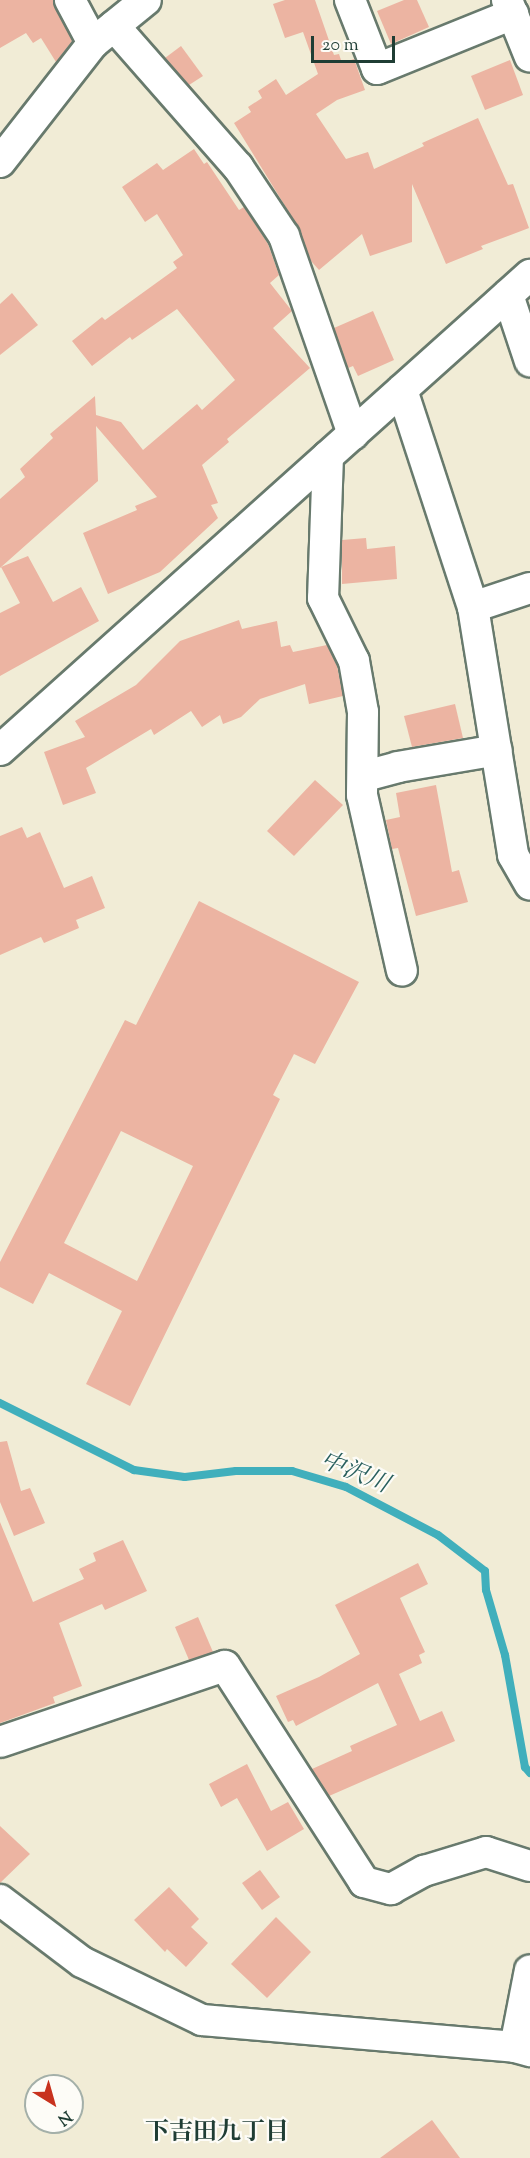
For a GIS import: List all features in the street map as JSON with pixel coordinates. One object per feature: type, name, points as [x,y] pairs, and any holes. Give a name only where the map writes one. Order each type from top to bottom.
[{"type":"street","points":[[70,0],[238,167],[284,236],[353,434]]},
{"type":"street","points":[[0,162],[103,34],[146,0]]},
{"type":"street","points":[[350,0],[377,69],[510,7],[530,57]]},
{"type":"street","points":[[519,285],[530,361]]},
{"type":"street","points":[[1,745],[519,285]]},
{"type":"street","points":[[402,390],[473,607],[513,855],[530,884]]},
{"type":"street","points":[[328,456],[323,598],[354,661],[363,712],[365,776],[362,795],[402,971]]},
{"type":"street","points":[[473,607],[530,588]]},
{"type":"street","points":[[365,776],[398,767],[496,750]]},
{"type":"street","points":[[0,1742],[225,1666],[364,1882],[391,1889],[424,1871],[486,1852],[530,1866]]},
{"type":"street","points":[[0,1900],[82,1962],[202,2020],[523,2049],[530,1970]]},
{"type":"building","points":[[0,0],[53,0],[72,41],[56,62],[41,38],[33,43],[26,33],[0,48]]},
{"type":"building","points":[[285,0],[315,0],[334,55],[339,54],[342,63],[354,59],[365,90],[337,100],[316,114],[346,159],[368,152],[374,169],[424,146],[422,143],[478,118],[508,185],[513,184],[529,228],[481,246],[483,249],[446,264],[412,184],[412,242],[370,256],[362,234],[319,270],[311,261],[298,227],[234,123],[251,112],[248,107],[262,98],[258,91],[276,79],[286,95],[318,74],[303,32],[285,38],[273,4]]},
{"type":"building","points":[[404,0],[417,0],[429,27],[391,44],[377,11]]},
{"type":"building","points":[[181,46],[203,76],[189,85],[165,58]]},
{"type":"building","points":[[510,60],[523,95],[485,110],[471,76]]},
{"type":"building","points":[[194,149],[204,164],[207,162],[239,210],[244,207],[268,244],[279,275],[270,283],[292,311],[273,328],[310,368],[227,439],[229,442],[202,465],[218,503],[211,505],[218,518],[160,572],[108,594],[83,533],[137,510],[135,506],[157,497],[96,426],[98,481],[0,568],[0,499],[25,477],[20,469],[53,438],[50,434],[95,396],[96,415],[121,422],[143,450],[197,404],[202,410],[235,380],[177,309],[132,340],[130,337],[92,366],[72,341],[102,317],[105,320],[177,268],[173,262],[183,255],[157,214],[145,222],[122,187],[157,163],[163,170]]},
{"type":"building","points":[[12,293],[38,325],[0,355],[0,304]]},
{"type":"building","points":[[373,311],[394,360],[358,376],[353,366],[348,368],[334,328]]},
{"type":"building","points":[[366,538],[367,549],[395,546],[397,579],[342,584],[342,540]]},
{"type":"building","points":[[28,556],[53,602],[81,587],[99,621],[0,676],[0,613],[20,603],[1,567]]},
{"type":"building","points":[[239,620],[242,629],[277,621],[281,647],[290,645],[293,652],[327,645],[337,666],[343,696],[309,704],[305,684],[260,699],[241,717],[223,724],[220,715],[202,727],[191,711],[154,735],[151,729],[86,768],[96,793],[63,805],[44,752],[85,737],[75,721],[136,685],[180,641]]},
{"type":"building","points":[[455,704],[463,738],[412,747],[404,716]]},
{"type":"building","points":[[315,780],[343,805],[294,856],[267,831]]},
{"type":"building","points":[[436,785],[452,872],[459,870],[468,902],[416,916],[398,848],[392,849],[386,820],[400,817],[396,793]]},
{"type":"building","points":[[22,827],[27,838],[40,832],[64,888],[92,876],[105,908],[76,920],[79,928],[44,943],[41,937],[0,955],[0,836]]},
{"type":"building","points":[[199,901],[359,982],[315,1064],[294,1054],[273,1095],[280,1099],[130,1406],[86,1384],[122,1311],[49,1273],[33,1304],[0,1287],[0,1262],[125,1020],[136,1025]],"holes":[[[121,1131],[193,1166],[137,1281],[64,1243]]]},
{"type":"building","points":[[7,1441],[21,1491],[30,1488],[45,1523],[14,1536],[0,1502],[0,1442]]},
{"type":"building","points":[[0,1522],[33,1602],[84,1579],[79,1569],[96,1561],[93,1553],[123,1540],[147,1591],[105,1610],[102,1604],[59,1623],[82,1686],[53,1697],[55,1703],[0,1723]]},
{"type":"building","points":[[418,1563],[428,1584],[400,1598],[425,1652],[419,1655],[422,1663],[399,1674],[420,1721],[442,1711],[455,1741],[329,1796],[312,1769],[352,1751],[350,1746],[397,1725],[378,1683],[296,1726],[293,1720],[288,1722],[276,1696],[319,1677],[360,1654],[335,1605]]},
{"type":"building","points":[[198,1617],[213,1652],[189,1660],[175,1627]]},
{"type":"building","points":[[247,1764],[271,1811],[288,1802],[304,1829],[267,1851],[237,1798],[221,1807],[209,1784]]},
{"type":"building","points":[[0,1826],[30,1854],[0,1883]]},
{"type":"building","points":[[260,1870],[280,1897],[262,1910],[242,1883]]},
{"type":"building","points":[[169,1887],[199,1919],[191,1927],[208,1943],[186,1967],[167,1949],[165,1952],[134,1920]]},
{"type":"building","points":[[276,1917],[311,1952],[267,1998],[231,1964]]},
{"type":"building","points":[[432,2120],[460,2158],[380,2158]]},
{"type":"waterway","name":"中沢川","points":[[0,1403],[134,1470],[185,1477],[236,1471],[292,1471],[346,1487],[438,1535],[485,1571],[486,1590],[505,1655],[525,1767],[530,1773]]},
{"type":"district","name":"下吉田九丁目","points":[[217,2134]]}]
